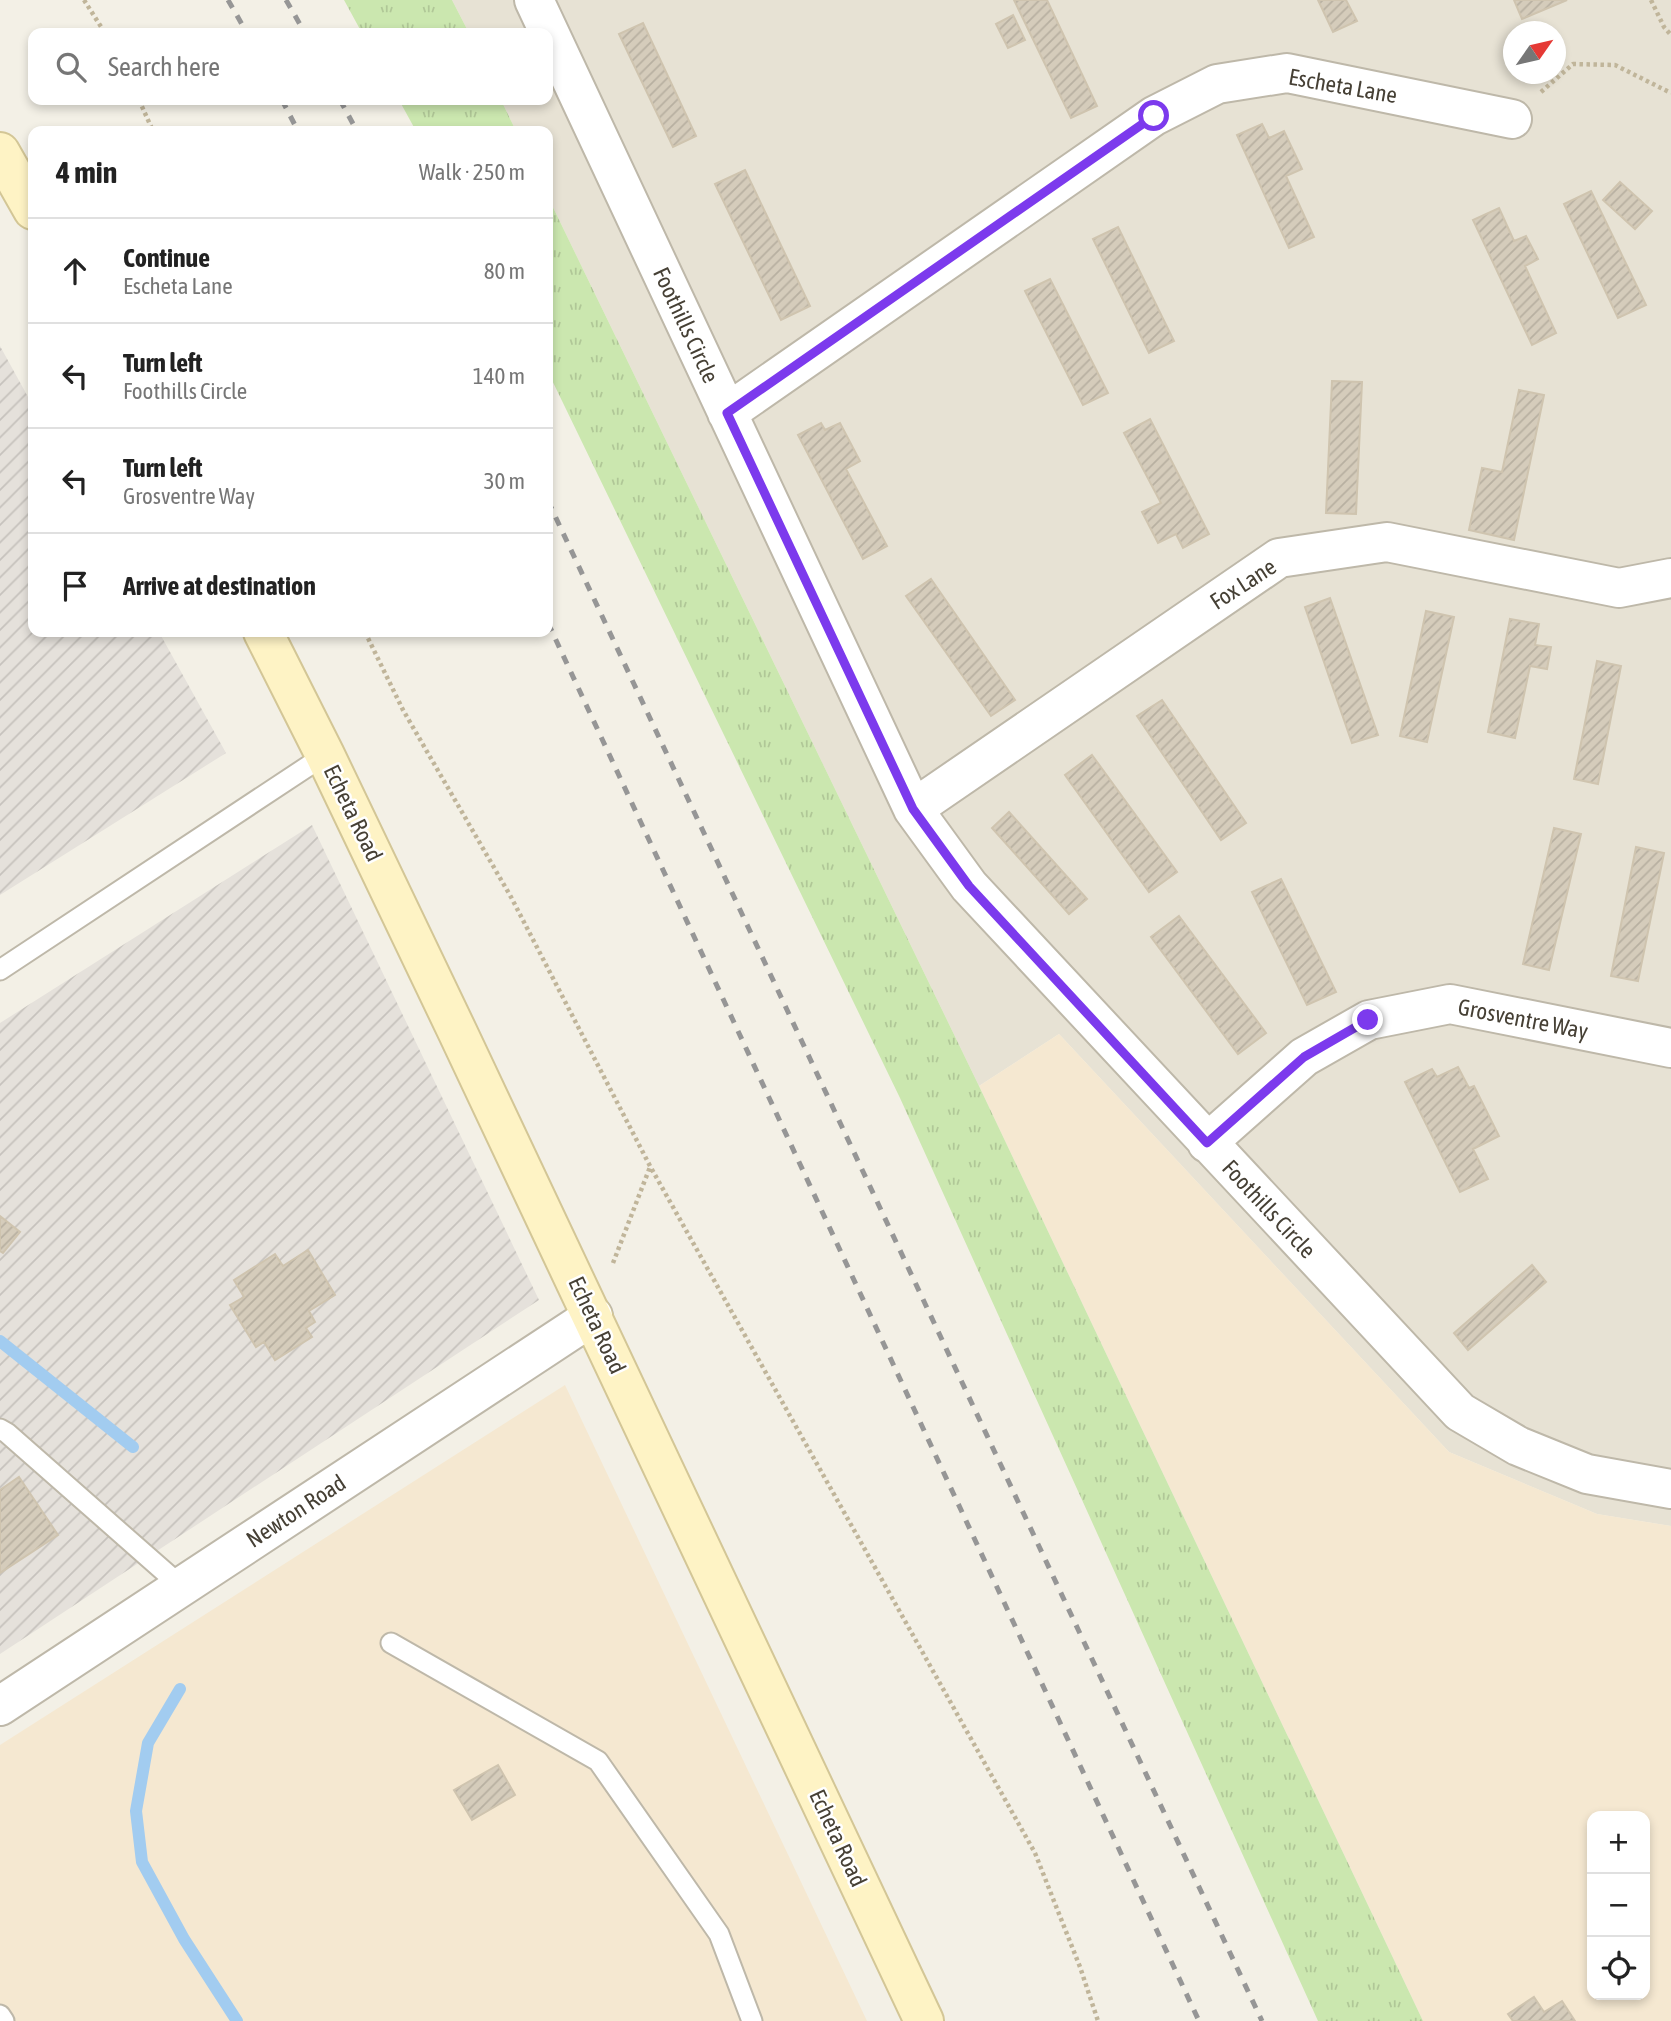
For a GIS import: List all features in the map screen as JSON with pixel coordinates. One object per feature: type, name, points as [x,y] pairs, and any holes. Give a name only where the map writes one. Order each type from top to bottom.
[{"type":"street","name":"Foothills Circle","points":[[548,6],[727,413],[913,809],[969,886],[1460,1412],[1518,1446],[1587,1474],[1671,1489]]},
{"type":"street","name":"Escheta Lane","points":[[727,413],[1154,116],[1217,84],[1287,73],[1511,119]]},
{"type":"street","points":[[0,152],[28,201]]},
{"type":"street","name":"Fox Lane","points":[[913,809],[1279,558],[1387,542],[1619,588],[1671,578]]},
{"type":"street","name":"Echeta Road","points":[[266,637],[325,755],[593,1316],[924,2021]]},
{"type":"street","name":"Grosventre Way","points":[[1207,1143],[1304,1057],[1368,1020],[1450,1004],[1671,1048]]},
{"type":"street","name":"Newton Road","points":[[0,1706],[593,1316]]},
{"type":"lane","points":[[0,970],[325,755]]},
{"type":"lane","points":[[0,1429],[182,1587]]},
{"type":"lane","points":[[391,1643],[598,1761],[719,1934],[752,2021]]},
{"type":"lane","points":[[0,2015],[4,2021]]},
{"type":"path","points":[[84,0],[102,28]]},
{"type":"path","points":[[1651,0],[1664,27],[1671,35]]},
{"type":"path","points":[[1511,119],[1573,64],[1615,65],[1671,93]]},
{"type":"path","points":[[141,105],[151,126]]},
{"type":"path","points":[[367,637],[402,710],[511,897],[650,1166],[1035,1853],[1080,1967],[1098,2021]]},
{"type":"path","points":[[593,1316],[650,1166]]},
{"type":"shaded area","points":[[452,0],[1671,0],[1671,1526],[1597,1514],[1449,1452],[1059,1034],[979,1086],[553,207],[553,126],[514,126],[503,105],[553,105],[553,28],[466,28]]},
{"type":"shaded area","points":[[0,346],[28,397],[28,637],[162,637],[226,753],[0,895]]},
{"type":"shaded area","points":[[312,825],[539,1300],[0,1654],[0,1023]]},
{"type":"shaded area","points":[[1059,1034],[1449,1452],[1597,1514],[1671,1526],[1671,2021],[1423,2021],[979,1086]]},
{"type":"shaded area","points":[[565,1385],[867,2021],[0,2021],[0,1745]]},
{"type":"green space","points":[[344,0],[452,0],[466,28],[359,28]]},
{"type":"green space","points":[[402,105],[503,105],[514,126],[413,126]]},
{"type":"green space","points":[[553,207],[979,1086],[1423,2021],[1318,2021],[900,1098],[553,382]]},
{"type":"building","points":[[1014,0],[1047,0],[1097,106],[1071,118]]},
{"type":"building","points":[[1318,0],[1346,0],[1357,21],[1333,32]]},
{"type":"building","points":[[1514,0],[1567,0],[1522,19]]},
{"type":"building","points":[[1013,15],[1025,40],[1008,48],[996,24]]},
{"type":"building","points":[[643,23],[696,136],[673,147],[619,34]]},
{"type":"building","points":[[1262,124],[1269,138],[1284,131],[1302,169],[1286,176],[1314,237],[1289,248],[1237,135]]},
{"type":"building","points":[[745,170],[810,306],[781,320],[715,184]]},
{"type":"building","points":[[1620,182],[1652,211],[1635,229],[1603,200]]},
{"type":"building","points":[[1591,191],[1646,305],[1618,318],[1564,204]]},
{"type":"building","points":[[1499,208],[1514,241],[1526,236],[1538,259],[1525,266],[1556,333],[1532,345],[1473,220]]},
{"type":"building","points":[[1118,227],[1174,341],[1149,353],[1093,239]]},
{"type":"building","points":[[1050,279],[1108,393],[1083,405],[1025,291]]},
{"type":"building","points":[[1332,381],[1362,382],[1356,514],[1326,513]]},
{"type":"building","points":[[1519,390],[1544,395],[1514,540],[1469,530],[1482,468],[1502,472]]},
{"type":"building","points":[[1150,419],[1209,534],[1183,548],[1176,534],[1158,543],[1142,512],[1161,503],[1124,433]]},
{"type":"building","points":[[821,423],[825,430],[840,423],[860,461],[846,469],[887,546],[863,559],[798,435]]},
{"type":"building","points":[[931,579],[1015,700],[991,716],[906,596]]},
{"type":"building","points":[[1330,598],[1378,735],[1352,743],[1305,607]]},
{"type":"building","points":[[1426,611],[1454,617],[1427,742],[1400,736]]},
{"type":"building","points":[[1510,619],[1539,624],[1535,645],[1551,647],[1547,669],[1530,666],[1515,738],[1488,732]]},
{"type":"building","points":[[1597,661],[1621,666],[1598,784],[1574,779]]},
{"type":"building","points":[[1162,700],[1246,823],[1221,840],[1137,716]]},
{"type":"building","points":[[1092,755],[1177,872],[1149,892],[1065,775]]},
{"type":"building","points":[[1009,812],[1087,899],[1069,914],[992,828]]},
{"type":"building","points":[[1554,828],[1581,834],[1549,970],[1523,964]]},
{"type":"building","points":[[1636,847],[1664,853],[1638,981],[1611,976]]},
{"type":"building","points":[[1281,879],[1336,992],[1307,1005],[1252,892]]},
{"type":"building","points":[[1179,916],[1266,1033],[1238,1054],[1151,937]]},
{"type":"building","points":[[1458,1067],[1469,1088],[1474,1086],[1499,1136],[1473,1149],[1488,1179],[1460,1192],[1405,1082],[1432,1069],[1437,1077]]},
{"type":"building","points":[[0,1216],[20,1232],[3,1253],[0,1251]]},
{"type":"building","points":[[308,1250],[335,1295],[309,1311],[315,1322],[306,1328],[312,1337],[275,1360],[264,1342],[256,1347],[230,1305],[244,1297],[234,1280],[275,1254],[283,1266]]},
{"type":"building","points":[[1532,1265],[1546,1282],[1468,1350],[1454,1333]]},
{"type":"building","points":[[19,1477],[58,1535],[0,1573],[0,1490]]},
{"type":"building","points":[[498,1765],[515,1795],[472,1820],[454,1790]]},
{"type":"building","points":[[1534,1997],[1544,2012],[1562,2001],[1575,2021],[1513,2021],[1508,2014]]},
{"type":"waterway","points":[[0,1341],[133,1447]]},
{"type":"waterway","points":[[180,1689],[148,1743],[136,1811],[142,1862],[184,1939],[237,2021]]},
{"type":"railway","points":[[228,0],[244,28]]},
{"type":"railway","points":[[286,0],[302,28]]},
{"type":"railway","points":[[285,105],[295,126]]},
{"type":"railway","points":[[343,105],[354,126]]},
{"type":"railway","points":[[553,512],[1262,2021]]},
{"type":"railway","points":[[553,634],[1199,2021]]},
{"type":"route","points":[[1154,116],[727,413],[913,809],[969,886],[1207,1143],[1304,1057],[1368,1020]]}]
